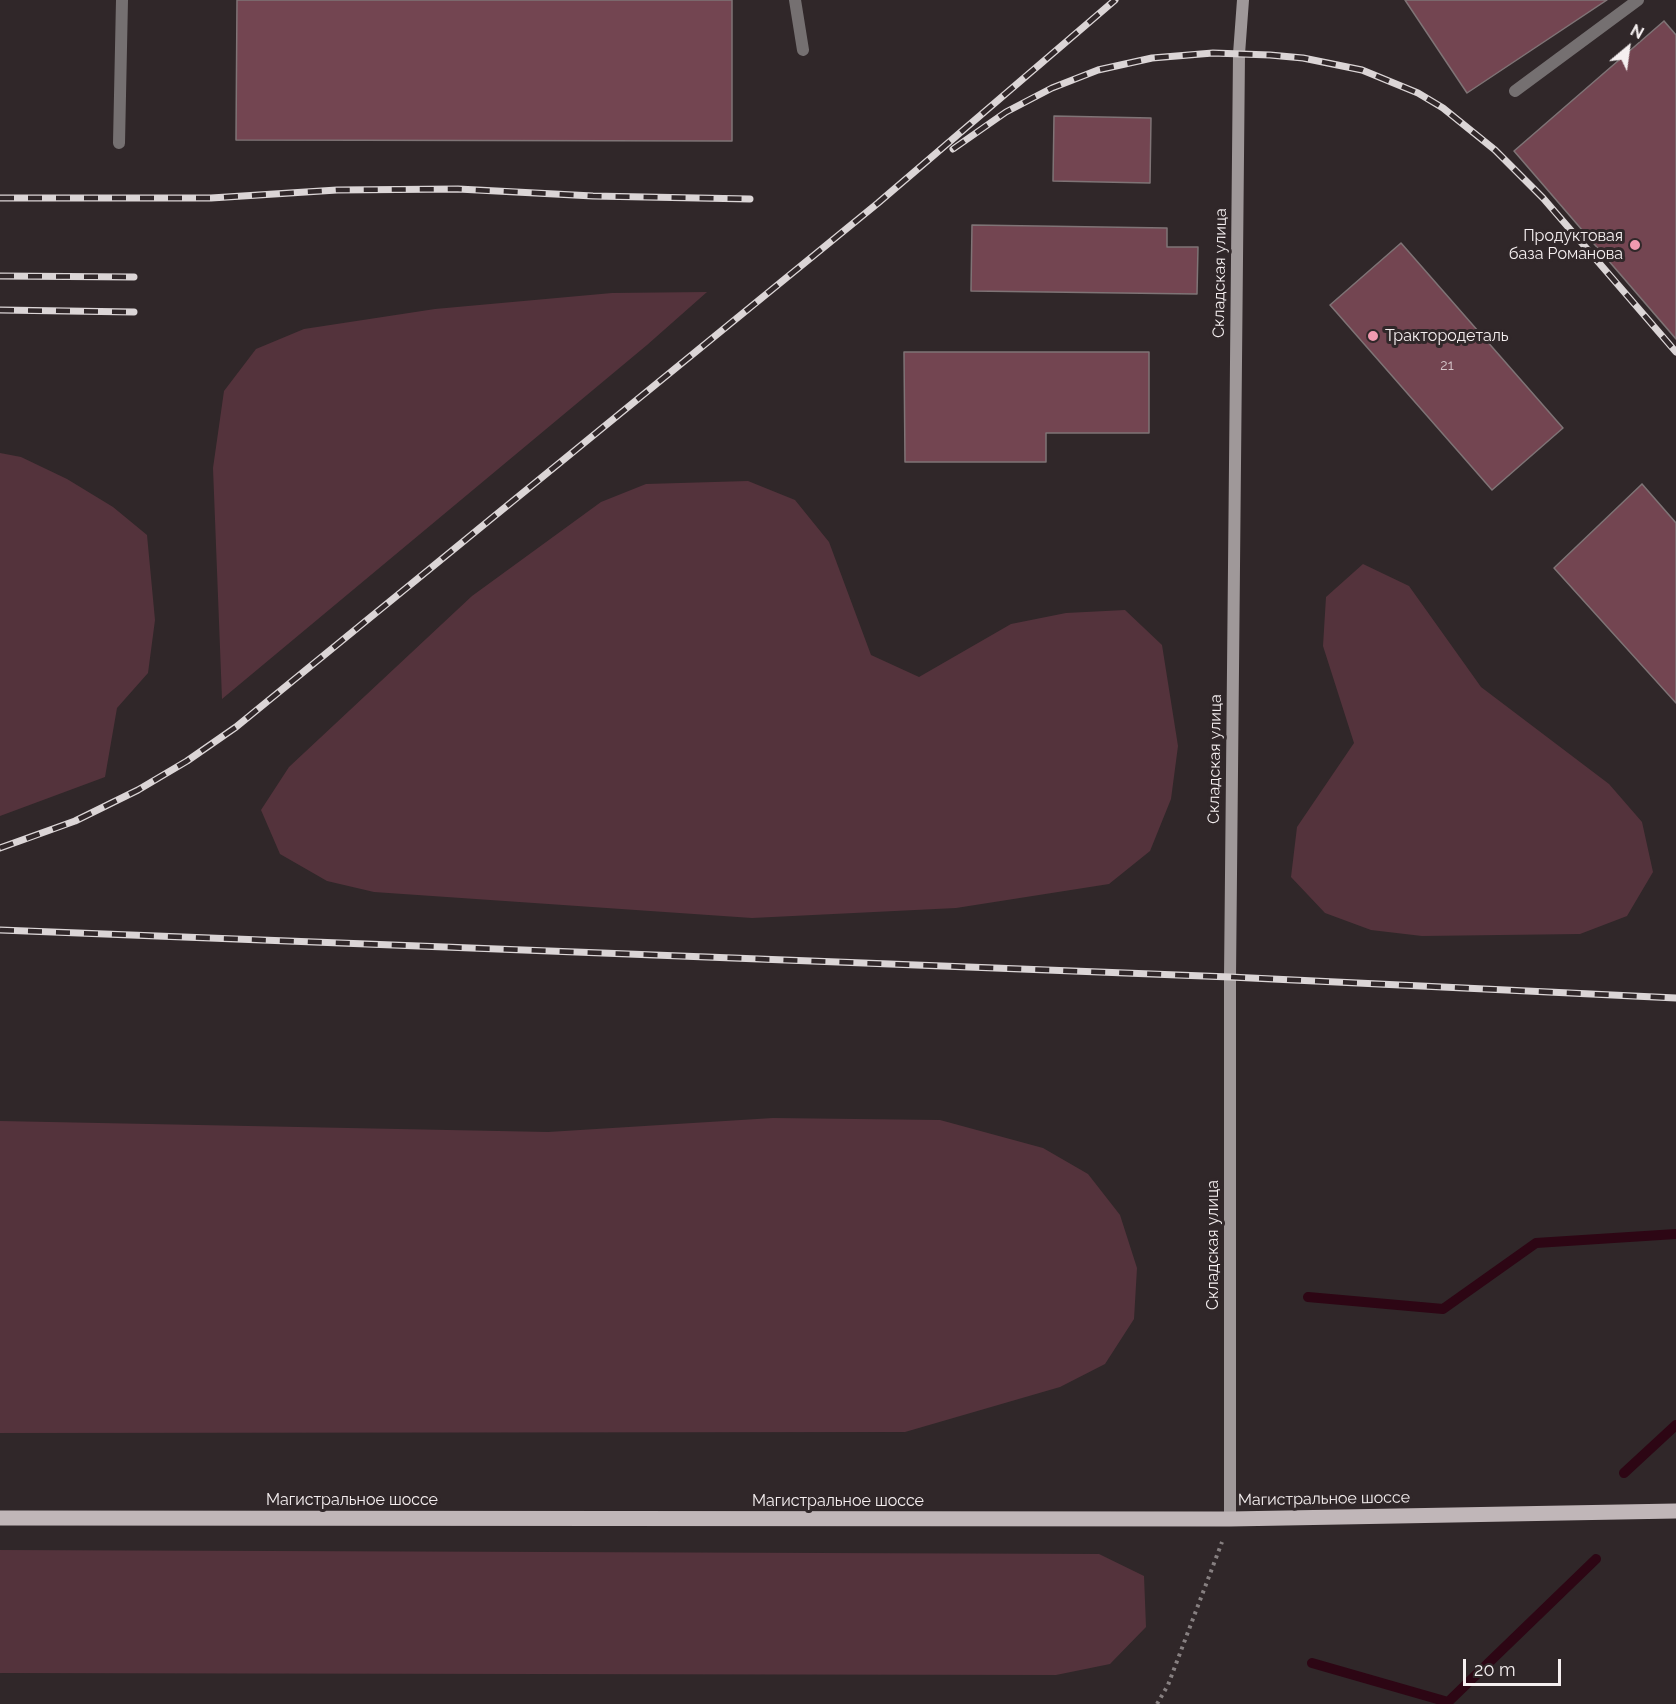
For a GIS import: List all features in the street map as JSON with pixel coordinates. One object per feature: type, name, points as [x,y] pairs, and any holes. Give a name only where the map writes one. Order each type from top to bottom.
[{"type":"main road","name":"Магистральное шоссе","points":[[0,1518],[1230,1519],[1676,1511]]},
{"type":"street","name":"Складская улица","points":[[1230,1519],[1230,977],[1239,54],[1243,0]]},
{"type":"lane","points":[[118,143],[122,0]]},
{"type":"lane","points":[[795,0],[803,50]]},
{"type":"lane","points":[[1515,91],[1638,0]]},
{"type":"path","points":[[1157,1704],[1168,1685],[1230,1519]]},
{"type":"shaded area","points":[[707,292],[647,345],[222,699],[213,468],[224,391],[256,349],[304,329],[435,309],[612,293]]},
{"type":"shaded area","points":[[0,453],[21,457],[67,479],[113,507],[147,535],[155,620],[148,673],[117,708],[105,777],[0,816]]},
{"type":"shaded area","points":[[748,481],[795,500],[829,542],[871,655],[919,677],[1011,624],[1066,613],[1125,610],[1162,645],[1178,746],[1171,799],[1150,851],[1109,884],[956,908],[752,918],[374,892],[327,881],[280,854],[261,810],[289,767],[472,596],[601,502],[646,484]]},
{"type":"shaded area","points":[[1363,564],[1409,586],[1481,687],[1609,784],[1642,822],[1653,872],[1627,916],[1580,934],[1422,936],[1371,930],[1325,913],[1291,877],[1297,827],[1354,743],[1323,646],[1326,597]]},
{"type":"shaded area","points":[[773,1118],[940,1120],[1043,1148],[1088,1174],[1120,1215],[1137,1268],[1134,1319],[1105,1364],[1060,1387],[905,1432],[0,1433],[0,1121],[548,1132]]},
{"type":"shaded area","points":[[0,1550],[1099,1554],[1144,1576],[1146,1627],[1110,1664],[1056,1675],[0,1673]]},
{"type":"building","points":[[237,0],[732,0],[732,141],[236,140]]},
{"type":"building","points":[[1405,0],[1607,0],[1467,93]]},
{"type":"building","name":"Продуктовая база Романова","points":[[1664,21],[1676,35],[1676,339],[1514,151]]},
{"type":"building","points":[[1054,116],[1151,118],[1150,183],[1053,181]]},
{"type":"building","points":[[972,225],[1167,228],[1167,247],[1198,247],[1197,294],[971,291]]},
{"type":"building","points":[[1401,243],[1563,428],[1492,490],[1330,305]]},
{"type":"building","points":[[904,352],[1149,352],[1149,433],[1046,433],[1046,462],[905,462]]},
{"type":"building","points":[[1642,484],[1676,523],[1676,703],[1554,568]]},
{"type":"waterway","points":[[1308,1297],[1443,1309],[1536,1243],[1676,1234]]},
{"type":"waterway","points":[[1624,1473],[1676,1425]]},
{"type":"waterway","points":[[1312,1663],[1448,1702],[1596,1559]]},
{"type":"railway","points":[[0,848],[75,821],[138,790],[187,761],[236,727],[878,203],[1115,0]]},
{"type":"railway","points":[[953,149],[1006,112],[1052,88],[1098,70],[1152,58],[1213,53],[1270,55],[1303,58],[1362,70],[1418,93],[1443,108],[1495,150],[1543,198],[1676,352]]},
{"type":"railway","points":[[0,198],[211,198],[337,190],[458,189],[593,196],[750,199]]},
{"type":"railway","points":[[0,276],[134,277]]},
{"type":"railway","points":[[0,310],[134,312]]},
{"type":"railway","points":[[0,930],[1230,977],[1676,998]]},
{"type":"place","name":"Продуктовая база Романова","points":[[1635,245]]},
{"type":"place","name":"Трактородеталь","points":[[1373,336]]}]
